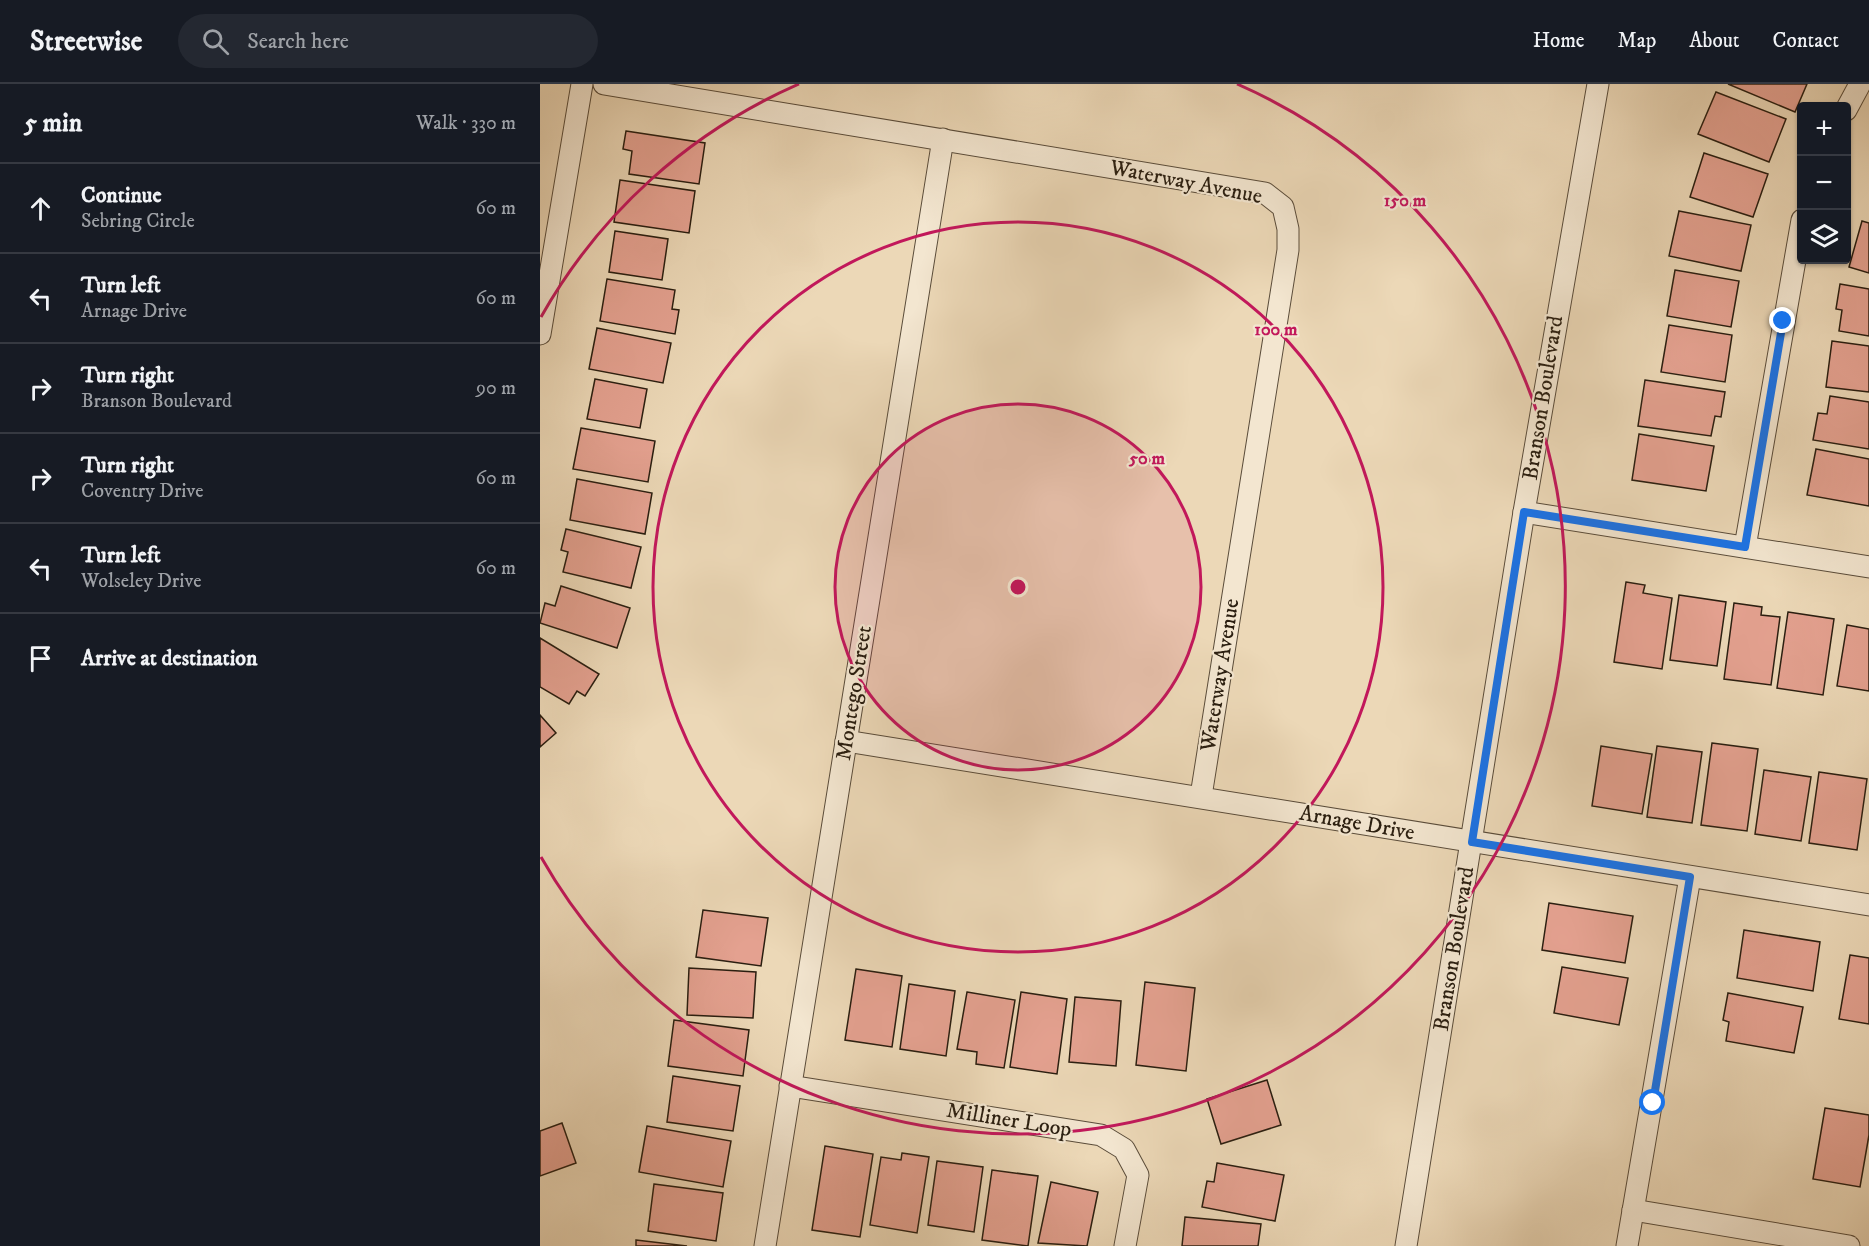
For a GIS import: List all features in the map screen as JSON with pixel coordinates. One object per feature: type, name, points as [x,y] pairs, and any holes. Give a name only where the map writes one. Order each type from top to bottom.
[{"type":"street","points":[[540,334],[582,84]]},
{"type":"street","name":"Waterway Avenue","points":[[604,84],[1265,193],[1283,207],[1288,229],[1288,250],[1201,796]]},
{"type":"street","name":"Branson Boulevard","points":[[1406,1246],[1576,194],[1598,84]]},
{"type":"street","points":[[1850,102],[1860,84]]},
{"type":"street","name":"Montego Street","points":[[765,1246],[944,139]]},
{"type":"street","points":[[1745,547],[1797,249]]},
{"type":"street","points":[[1524,512],[1869,567]]},
{"type":"street","name":"Arnage Drive","points":[[846,741],[1201,796],[1869,905]]},
{"type":"street","points":[[1627,1246],[1690,877]]},
{"type":"street","name":"Milliner Loop","points":[[790,1086],[1101,1135],[1124,1149],[1138,1176],[1125,1246]]},
{"type":"street","points":[[1633,1210],[1849,1246]]},
{"type":"building","points":[[1728,84],[1807,84],[1799,102],[1797,102],[1795,112]]},
{"type":"building","points":[[1716,92],[1786,119],[1769,162],[1698,134]]},
{"type":"building","points":[[626,131],[705,143],[699,184],[629,174],[632,151],[623,149]]},
{"type":"building","points":[[1704,153],[1768,174],[1753,217],[1690,197]]},
{"type":"building","points":[[620,180],[695,191],[689,233],[614,222]]},
{"type":"building","points":[[1679,211],[1751,225],[1741,271],[1669,256]]},
{"type":"building","points":[[1862,221],[1869,223],[1869,273],[1849,267]]},
{"type":"building","points":[[615,231],[668,239],[662,280],[609,272]]},
{"type":"building","points":[[1675,270],[1739,281],[1731,327],[1667,316]]},
{"type":"building","points":[[607,279],[675,290],[672,309],[679,310],[675,334],[600,321]]},
{"type":"building","points":[[1840,284],[1869,289],[1869,336],[1839,331],[1842,310],[1836,309]]},
{"type":"building","points":[[1669,325],[1732,335],[1725,382],[1661,372]]},
{"type":"building","points":[[597,328],[671,343],[663,383],[589,369]]},
{"type":"building","points":[[1832,341],[1869,346],[1869,392],[1826,387]]},
{"type":"building","points":[[595,379],[647,389],[640,428],[587,419]]},
{"type":"building","points":[[1645,380],[1725,392],[1721,417],[1715,416],[1711,436],[1638,426]]},
{"type":"building","points":[[1830,396],[1869,402],[1869,449],[1813,440],[1818,413],[1827,414]]},
{"type":"building","points":[[581,428],[655,441],[648,482],[573,469]]},
{"type":"building","points":[[1639,434],[1714,446],[1706,491],[1632,480]]},
{"type":"building","points":[[1816,449],[1869,459],[1869,506],[1807,495]]},
{"type":"building","points":[[577,479],[652,493],[645,534],[570,520]]},
{"type":"building","points":[[566,529],[641,547],[631,588],[563,572],[568,552],[561,550]]},
{"type":"building","points":[[1626,582],[1645,585],[1643,593],[1672,598],[1662,669],[1614,662]]},
{"type":"building","points":[[561,586],[630,608],[617,648],[540,623],[545,603],[555,606]]},
{"type":"building","points":[[1679,595],[1726,602],[1717,666],[1670,660]]},
{"type":"building","points":[[1734,603],[1762,607],[1761,615],[1780,617],[1771,685],[1724,679]]},
{"type":"building","points":[[1788,612],[1834,619],[1823,695],[1777,688]]},
{"type":"building","points":[[1847,625],[1869,629],[1869,691],[1837,686]]},
{"type":"building","points":[[540,638],[599,674],[585,696],[577,691],[569,704],[540,687]]},
{"type":"building","points":[[540,715],[556,733],[540,747]]},
{"type":"building","points":[[1712,743],[1758,749],[1747,831],[1701,825]]},
{"type":"building","points":[[1601,746],[1652,754],[1642,814],[1592,806]]},
{"type":"building","points":[[1657,746],[1702,752],[1692,823],[1647,817]]},
{"type":"building","points":[[1764,770],[1811,777],[1801,841],[1755,834]]},
{"type":"building","points":[[1819,772],[1867,779],[1857,850],[1809,843]]},
{"type":"building","points":[[1549,903],[1633,916],[1625,963],[1542,950]]},
{"type":"building","points":[[703,910],[768,918],[761,966],[696,957]]},
{"type":"building","points":[[1744,930],[1820,942],[1813,991],[1737,978]]},
{"type":"building","points":[[1850,955],[1869,958],[1869,1024],[1839,1019]]},
{"type":"building","points":[[1562,967],[1628,978],[1619,1025],[1554,1013]]},
{"type":"building","points":[[689,968],[756,972],[753,1018],[687,1015]]},
{"type":"building","points":[[856,969],[902,976],[892,1047],[845,1040]]},
{"type":"building","points":[[1145,982],[1195,988],[1186,1071],[1136,1065]]},
{"type":"building","points":[[909,984],[955,991],[946,1056],[900,1049]]},
{"type":"building","points":[[967,992],[1015,1000],[1004,1068],[976,1064],[977,1052],[957,1049]]},
{"type":"building","points":[[1021,992],[1067,999],[1057,1074],[1010,1067]]},
{"type":"building","points":[[1728,993],[1803,1007],[1794,1053],[1726,1041],[1729,1022],[1723,1020]]},
{"type":"building","points":[[1075,997],[1121,1001],[1116,1066],[1069,1062]]},
{"type":"building","points":[[674,1020],[749,1030],[743,1076],[668,1066]]},
{"type":"building","points":[[673,1076],[740,1086],[733,1131],[667,1122]]},
{"type":"building","points":[[1267,1080],[1281,1125],[1221,1144],[1207,1099]]},
{"type":"building","points":[[1825,1108],[1869,1115],[1869,1135],[1860,1187],[1813,1179]]},
{"type":"building","points":[[562,1123],[576,1163],[540,1176],[540,1131]]},
{"type":"building","points":[[647,1126],[731,1141],[723,1187],[639,1172]]},
{"type":"building","points":[[825,1146],[873,1154],[860,1237],[812,1230]]},
{"type":"building","points":[[902,1153],[929,1157],[917,1233],[870,1225],[881,1157],[901,1160]]},
{"type":"building","points":[[937,1161],[983,1167],[974,1232],[928,1225]]},
{"type":"building","points":[[1217,1163],[1284,1175],[1275,1221],[1202,1207],[1207,1181],[1214,1182]]},
{"type":"building","points":[[992,1170],[1038,1176],[1028,1246],[982,1240]]},
{"type":"building","points":[[1051,1182],[1098,1192],[1087,1246],[1038,1243]]},
{"type":"building","points":[[654,1184],[723,1193],[716,1241],[648,1231]]},
{"type":"building","points":[[1185,1217],[1261,1224],[1258,1246],[1182,1246]]},
{"type":"building","points":[[636,1240],[687,1246],[636,1246]]},
{"type":"route","points":[[1653,1103],[1690,877],[1472,842],[1524,512],[1745,547],[1783,321]]}]
